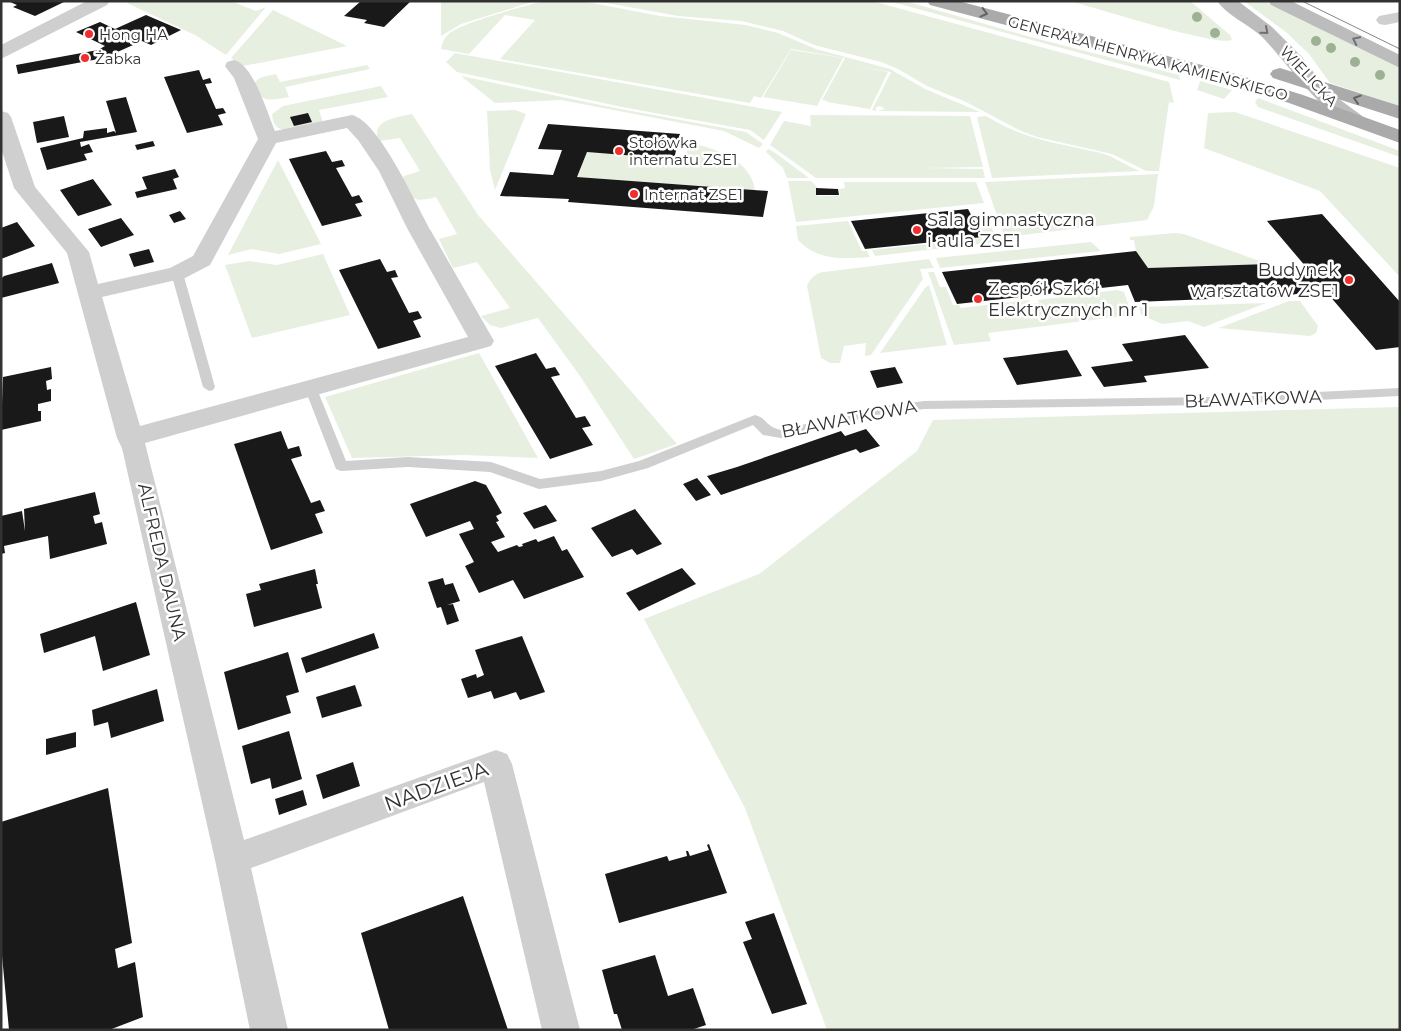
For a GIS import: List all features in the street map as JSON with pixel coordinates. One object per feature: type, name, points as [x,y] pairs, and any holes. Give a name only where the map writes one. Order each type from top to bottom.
[{"type":"main road","name":"GENERAŁA HENRYKA KAMIEŃSKIEGO","points":[[936,1],[1228,78],[1296,98],[1358,122]]},
{"type":"main road","name":"GENERAŁA HENRYKA KAMIEŃSKIEGO","points":[[995,1],[1249,65],[1400,113]]},
{"type":"main road","name":"WIELICKA","points":[[1226,1],[1266,31],[1295,60],[1313,85],[1332,103],[1358,122],[1400,137]]},
{"type":"main road","points":[[1277,1],[1400,62]]},
{"type":"street","points":[[1,53],[101,1]]},
{"type":"street","points":[[234,66],[243,78],[268,139]]},
{"type":"street","name":"ALFREDA DAUNA","points":[[1,117],[24,188],[78,252],[130,438],[135,448],[232,860],[269,1030]]},
{"type":"street","points":[[90,293],[177,273],[202,260],[268,139],[352,121],[366,136],[389,172],[418,228],[482,341],[311,390],[130,438]]},
{"type":"street","name":"NADZIEJA","points":[[232,860],[496,764],[560,1030]]},
{"type":"lane","points":[[177,273],[209,387]]},
{"type":"lane","name":"BŁAWATKOWA","points":[[311,390],[341,466],[408,462],[491,467],[538,484],[601,476],[643,465],[756,419],[768,432],[782,434],[876,411],[924,405],[1209,401],[1400,392]]},
{"type":"green space","points":[[131,1],[231,1],[256,11],[266,7],[226,55],[195,35],[127,3]]},
{"type":"green space","points":[[441,1],[535,1],[461,24],[441,36]]},
{"type":"green space","points":[[545,1],[582,1],[660,16],[746,25],[778,33],[816,49],[890,69],[925,89],[980,112],[878,111],[885,109],[880,106],[876,107],[876,111],[872,110],[891,72],[847,65],[888,72],[870,109],[827,102],[828,99],[827,101],[822,100],[845,58],[791,49],[761,98],[754,96],[750,103],[500,59],[535,20],[505,15],[469,54],[441,49],[447,36],[459,28],[497,14]]},
{"type":"green space","points":[[596,1],[872,1],[1169,82],[1174,103],[1169,102],[1159,171],[1146,171],[1112,154],[1037,137],[1021,131],[966,102],[927,86],[898,69],[881,62],[814,45],[783,31],[741,21],[678,16]]},
{"type":"green space","points":[[888,1],[905,1],[1023,35],[1179,75],[1180,80]]},
{"type":"green space","points":[[1069,1],[1190,1],[1230,35],[1232,40],[1222,41],[1204,38]]},
{"type":"green space","points":[[1244,1],[1264,1],[1400,68],[1400,106],[1330,83],[1309,54],[1287,33]]},
{"type":"green space","points":[[273,10],[347,46],[243,66],[231,58]]},
{"type":"green space","points":[[791,50],[843,58],[817,106],[763,97]]},
{"type":"green space","points":[[455,53],[782,112],[764,140],[750,130],[627,108],[457,72],[446,62]]},
{"type":"green space","points":[[367,65],[370,69],[285,87],[289,97],[272,100],[263,98],[254,85],[260,78],[276,74],[280,82]]},
{"type":"green space","points":[[461,76],[615,108],[746,132],[763,144],[759,148],[724,131],[561,100],[495,103]]},
{"type":"green space","points":[[1200,81],[1232,90],[1224,99],[1197,90]]},
{"type":"green space","points":[[381,86],[388,97],[319,110],[323,122],[284,130],[275,125],[273,120],[272,114],[283,106]]},
{"type":"green space","points":[[1258,98],[1400,151],[1400,157],[1258,107],[1255,102]]},
{"type":"green space","points":[[515,110],[526,114],[495,190],[490,170],[487,111]]},
{"type":"green space","points":[[1235,112],[1400,168],[1400,277],[1320,191],[1204,148],[1208,113]]},
{"type":"green space","points":[[412,114],[478,215],[677,444],[634,459],[580,376],[538,318],[501,328],[490,325],[481,316],[510,308],[477,262],[453,268],[439,239],[457,234],[436,197],[422,200],[411,196],[401,179],[404,176],[420,171],[400,138],[380,141],[377,136],[377,130],[384,122]]},
{"type":"green space","points":[[810,115],[970,116],[983,167],[923,168],[983,169],[985,178],[816,178],[770,145],[784,121],[811,126]]},
{"type":"green space","points":[[986,116],[1028,136],[1101,153],[1140,171],[992,178],[977,117]]},
{"type":"green space","points":[[689,143],[720,152],[739,163],[747,171],[755,190],[577,177],[587,152],[685,160]]},
{"type":"green space","points":[[768,149],[809,178],[787,178],[783,168],[766,152]]},
{"type":"green space","points":[[278,160],[321,244],[279,254],[251,249],[228,255]]},
{"type":"green space","points":[[1158,174],[1154,206],[1147,220],[1005,237],[985,182]]},
{"type":"green space","points":[[788,181],[811,181],[817,187],[817,196],[840,196],[839,189],[845,188],[844,182],[976,182],[984,203],[796,222]]},
{"type":"green space","points":[[848,221],[862,251],[867,251],[870,257],[841,258],[822,255],[806,247],[798,240],[796,226]]},
{"type":"green space","points":[[980,226],[991,226],[997,242],[875,256],[872,250],[986,238]]},
{"type":"green space","points":[[1184,234],[1268,264],[1148,268],[1136,251],[1134,240],[1130,240],[1130,237]]},
{"type":"green space","points":[[1091,242],[1101,251],[940,268],[936,258]]},
{"type":"green space","points":[[323,254],[350,315],[252,338],[225,265],[249,261],[277,265]]},
{"type":"green space","points":[[929,259],[934,268],[920,269],[923,279],[871,355],[865,356],[866,343],[844,346],[840,363],[830,363],[821,358],[807,286],[814,276],[824,272]]},
{"type":"green space","points":[[928,272],[934,272],[940,287],[946,287],[953,305],[959,305],[961,308],[1029,300],[1031,304],[1039,303],[1038,300],[1117,290],[1124,292],[1132,315],[988,333],[991,341],[954,345]]},
{"type":"green space","points":[[929,285],[947,345],[880,353],[925,288]]},
{"type":"green space","points":[[1289,301],[1300,301],[1318,326],[1316,333],[1310,336],[1219,328]]},
{"type":"green space","points":[[1266,303],[1204,327],[1188,321],[1162,324],[1141,315],[1139,307]]},
{"type":"green space","points":[[479,353],[538,458],[464,455],[352,458],[325,397]]},
{"type":"green space","points":[[1400,407],[1400,1030],[827,1030],[745,808],[644,619],[759,574],[917,451],[933,420]]},
{"type":"building","points":[[66,1],[35,16],[13,7],[17,5],[10,2]]},
{"type":"building","points":[[361,1],[411,1],[384,27],[364,23],[367,20],[344,16]]},
{"type":"building","points":[[146,15],[181,30],[151,45],[142,41],[104,58],[18,74],[16,65],[98,50],[105,46],[76,32],[100,22],[115,29]]},
{"type":"building","points":[[199,70],[203,80],[210,78],[212,83],[205,84],[216,109],[223,108],[226,113],[218,115],[223,125],[187,133],[164,77]]},
{"type":"building","points":[[126,97],[137,132],[80,142],[81,147],[89,144],[93,152],[84,154],[87,160],[47,170],[40,148],[83,138],[84,131],[107,128],[107,133],[114,131],[116,133],[106,101]]},
{"type":"building","points":[[308,113],[312,122],[294,126],[290,117]]},
{"type":"building","points":[[64,116],[69,137],[37,143],[33,122]]},
{"type":"building","name":"Internat ZSE1","points":[[548,124],[680,134],[674,159],[587,152],[577,177],[768,191],[763,217],[568,202],[569,199],[500,196],[510,172],[553,175],[562,150],[538,149]]},
{"type":"building","points":[[153,141],[155,146],[137,150],[135,145]]},
{"type":"building","points":[[326,151],[332,162],[342,160],[345,166],[336,168],[352,197],[359,195],[363,202],[355,204],[362,216],[322,226],[289,159]]},
{"type":"building","points":[[175,169],[179,177],[173,179],[177,189],[137,198],[135,192],[147,189],[142,177]]},
{"type":"building","points":[[93,179],[112,205],[78,216],[60,190]]},
{"type":"building","points":[[816,188],[838,189],[839,195],[816,195]]},
{"type":"building","name":"Sala gimnastyczna i aula ZSE1","points":[[968,209],[983,237],[865,249],[851,221]]},
{"type":"building","points":[[180,211],[186,219],[174,223],[169,215]]},
{"type":"building","points":[[1322,214],[1400,302],[1400,347],[1376,350],[1322,287],[1311,288],[1313,291],[1285,296],[1135,302],[1128,285],[957,304],[942,272],[1136,251],[1148,268],[1268,264],[1276,278],[1312,274],[1267,221]]},
{"type":"building","points":[[121,218],[134,235],[101,247],[88,229]]},
{"type":"building","points":[[17,222],[35,246],[1,259],[1,228]]},
{"type":"building","points":[[149,249],[154,262],[134,267],[129,254]]},
{"type":"building","points":[[380,259],[387,272],[395,270],[398,277],[391,278],[409,313],[418,311],[422,318],[413,321],[421,337],[378,349],[339,270]]},
{"type":"building","points":[[52,263],[59,283],[1,298],[1,279],[4,276]]},
{"type":"building","points":[[1185,335],[1209,368],[1144,376],[1147,382],[1104,387],[1091,367],[1133,361],[1122,344]]},
{"type":"building","points":[[1067,350],[1082,376],[1017,385],[1003,358]]},
{"type":"building","points":[[536,353],[546,369],[555,367],[560,375],[551,377],[576,418],[585,416],[591,426],[582,428],[593,445],[550,459],[495,366]]},
{"type":"building","points":[[51,367],[52,379],[46,381],[47,390],[51,389],[51,401],[38,404],[38,411],[41,411],[41,421],[1,430],[3,377]]},
{"type":"building","points":[[895,367],[903,383],[877,388],[870,371]]},
{"type":"building","points":[[866,429],[880,446],[860,453],[856,449],[721,495],[707,476],[841,431],[845,436]]},
{"type":"building","points":[[281,431],[288,449],[299,446],[302,456],[291,459],[311,503],[320,500],[325,511],[315,514],[323,533],[271,550],[234,444]]},
{"type":"building","points":[[697,478],[711,495],[696,501],[683,484]]},
{"type":"building","points":[[475,481],[486,485],[502,513],[496,516],[499,521],[496,522],[505,537],[491,542],[498,552],[517,545],[519,547],[523,546],[522,544],[536,539],[538,542],[554,536],[562,551],[567,549],[584,577],[524,599],[513,580],[479,593],[465,566],[474,562],[459,534],[474,529],[470,521],[426,537],[410,504]]},
{"type":"building","points":[[95,492],[100,514],[93,516],[95,524],[102,522],[107,544],[50,559],[48,536],[4,546],[5,553],[1,554],[1,516],[22,511],[25,531],[24,509]]},
{"type":"building","points":[[546,505],[557,521],[534,529],[523,513]]},
{"type":"building","points":[[635,509],[662,544],[637,555],[632,549],[612,557],[591,528]]},
{"type":"building","points":[[682,568],[696,584],[639,611],[626,593]]},
{"type":"building","points":[[315,569],[318,584],[316,584],[322,608],[254,627],[246,594],[261,590],[259,584]]},
{"type":"building","points":[[443,578],[445,585],[453,583],[460,601],[447,605],[453,604],[459,621],[447,625],[441,607],[437,608],[428,582]]},
{"type":"building","points":[[136,602],[150,655],[103,671],[95,636],[44,653],[40,634]]},
{"type":"building","points":[[374,633],[379,648],[306,673],[301,658]]},
{"type":"building","points":[[522,636],[545,692],[520,700],[516,692],[494,699],[491,691],[468,698],[461,679],[476,674],[477,678],[484,675],[475,650]]},
{"type":"building","points":[[288,652],[299,692],[286,696],[291,713],[238,730],[224,672]]},
{"type":"building","points":[[355,685],[362,706],[322,718],[316,697]]},
{"type":"building","points":[[157,689],[164,721],[111,738],[108,722],[94,726],[92,710]]},
{"type":"building","points":[[289,731],[302,779],[272,789],[270,778],[251,784],[242,746]]},
{"type":"building","points":[[76,732],[76,747],[46,755],[46,739]]},
{"type":"building","points":[[353,762],[360,786],[323,799],[316,775]]},
{"type":"building","points":[[108,788],[132,943],[115,949],[118,968],[135,962],[143,1017],[109,1030],[9,1030],[1,945],[1,822]]},
{"type":"building","points":[[303,790],[307,805],[279,815],[275,799]]},
{"type":"building","points":[[709,844],[727,893],[619,923],[605,874],[667,856],[669,861],[687,856],[686,851],[688,851],[690,856],[709,850],[707,845]]},
{"type":"building","points":[[463,896],[508,1030],[389,1030],[361,933]]},
{"type":"building","points":[[774,913],[807,1004],[772,1014],[743,942],[752,939],[745,922]]},
{"type":"building","points":[[655,955],[668,996],[693,988],[706,1025],[691,1030],[622,1030],[617,1014],[614,1014],[602,970]]},
{"type":"tram line","points":[[1302,1],[1400,49]]},
{"type":"place","name":"Hong HA","points":[[89,34]]},
{"type":"place","name":"Żabka","points":[[85,58]]},
{"type":"place","name":"Stołówka internatu ZSE1","points":[[619,151]]},
{"type":"place","name":"Internat ZSE1","points":[[634,194]]},
{"type":"place","name":"Sala gimnastyczna i aula ZSE1","points":[[917,230]]},
{"type":"place","name":"Budynek warsztatów ZSE1","points":[[1349,280]]},
{"type":"place","name":"Zespół Szkół Elektrycznych nr 1","points":[[978,299]]}]
